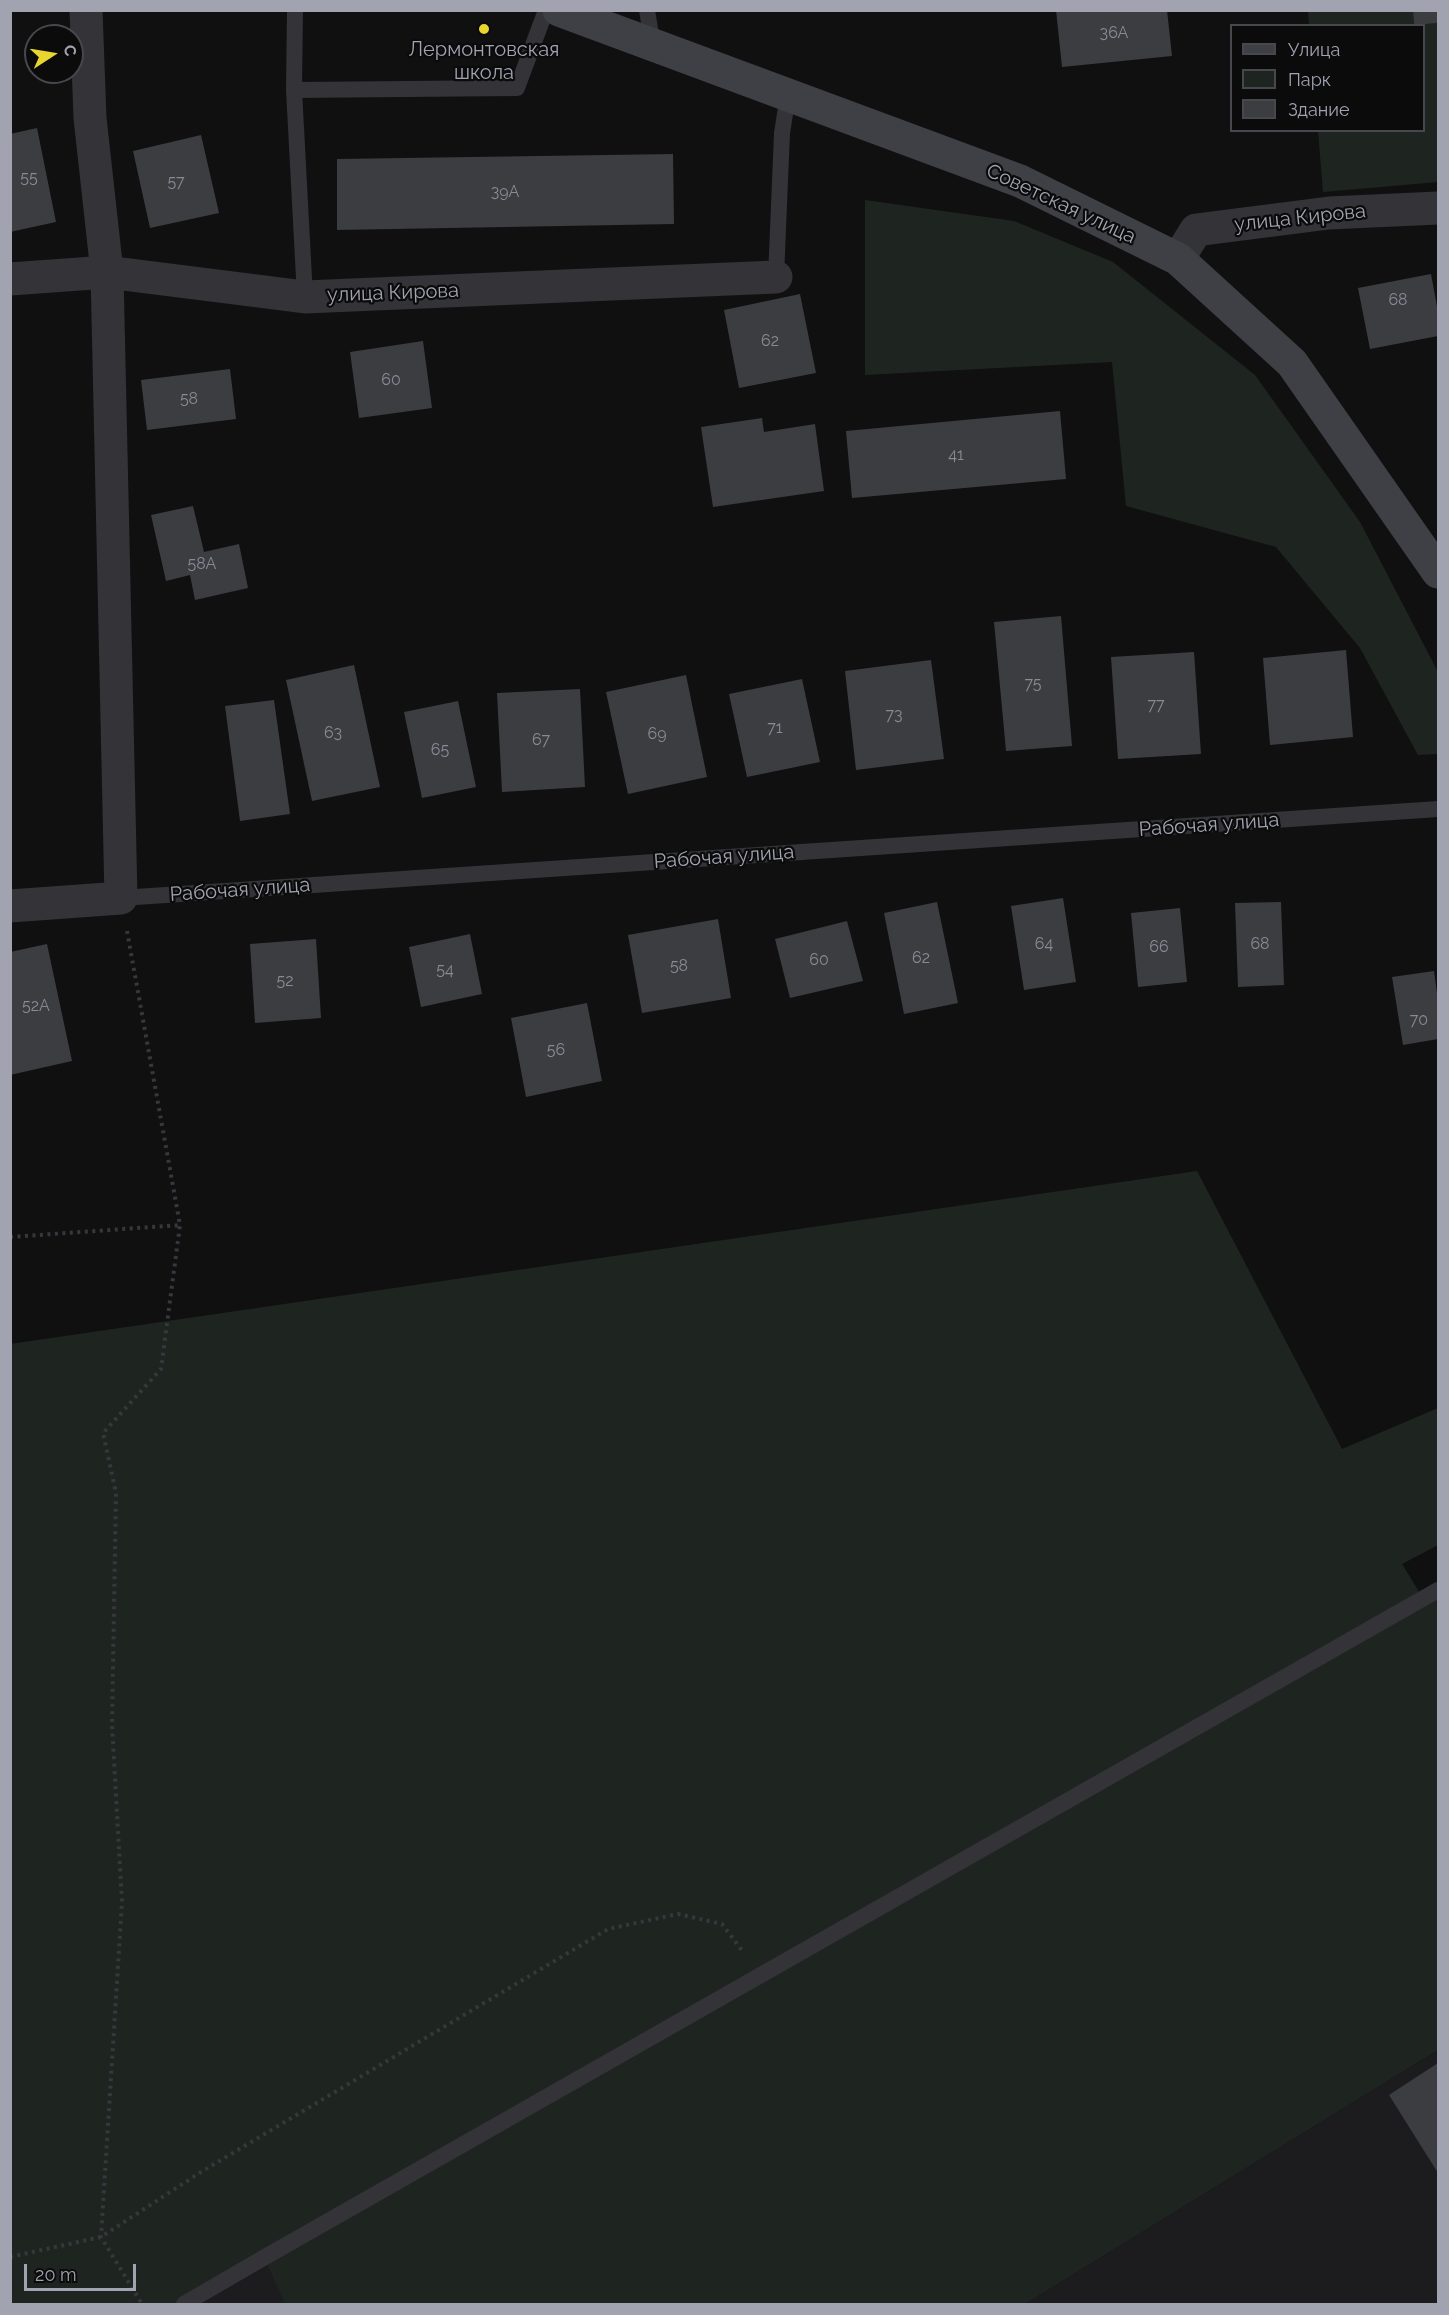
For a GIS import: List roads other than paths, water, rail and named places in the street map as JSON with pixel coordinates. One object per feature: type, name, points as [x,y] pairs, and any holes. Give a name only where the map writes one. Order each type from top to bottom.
[{"type":"main road","name":"Советская улица","points":[[559,10],[653,47],[1020,181],[1178,259],[1292,363],[1438,572]]},
{"type":"street","points":[[86,10],[90,118],[107,272],[121,898]]},
{"type":"street","name":"улица Кирова","points":[[1178,259],[1196,230],[1329,213],[1438,208]]},
{"type":"street","name":"улица Кирова","points":[[10,279],[107,272],[305,297],[776,278]]},
{"type":"street","name":"Рабочая улица","points":[[10,906],[121,898]]},
{"type":"lane","points":[[295,10],[294,90],[305,297]]},
{"type":"lane","points":[[294,90],[517,88],[546,10]]},
{"type":"lane","points":[[647,10],[653,47]]},
{"type":"lane","points":[[776,278],[782,133],[788,95]]},
{"type":"lane","name":"Рабочая улица","points":[[121,898],[1438,809]]},
{"type":"lane","points":[[184,2304],[1438,1590]]},
{"type":"place","name":"Лермонтовская школа","points":[[484,29]]}]
